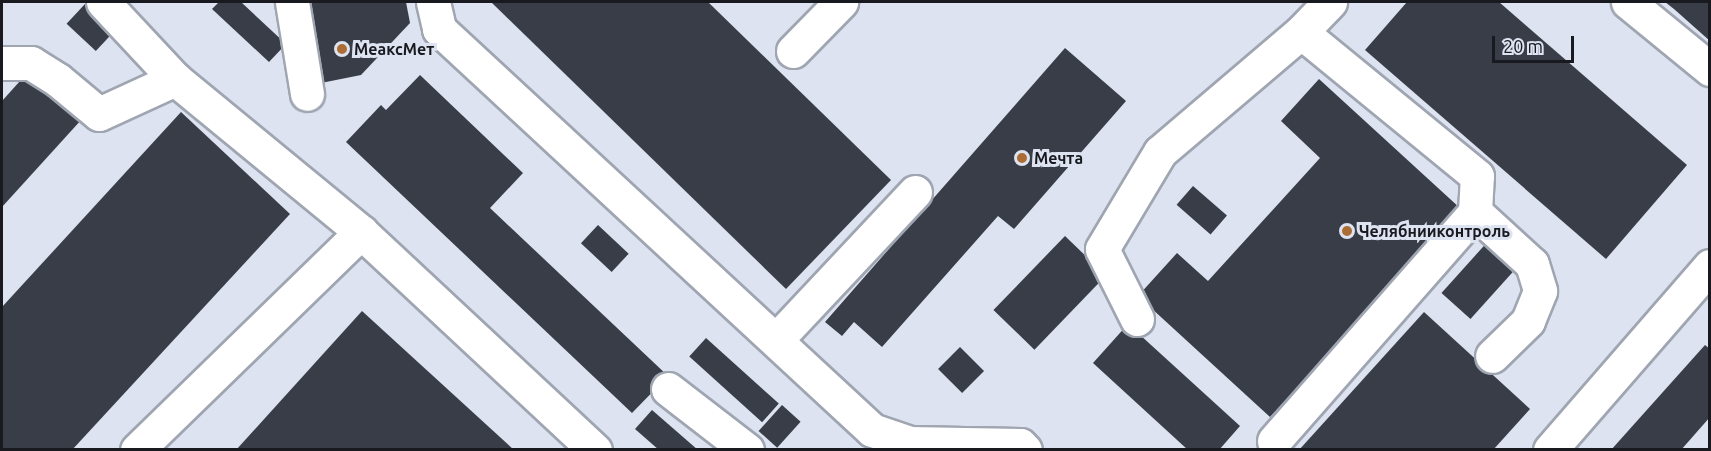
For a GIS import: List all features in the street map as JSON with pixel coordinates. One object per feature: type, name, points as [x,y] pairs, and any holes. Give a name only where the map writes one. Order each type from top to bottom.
[{"type":"lane","points":[[103,2],[175,79],[360,232],[595,450]]},
{"type":"lane","points":[[292,2],[307,94]]},
{"type":"lane","points":[[433,2],[439,29],[776,340],[863,440],[1020,446],[1025,450]]},
{"type":"lane","points":[[793,51],[841,2]]},
{"type":"lane","points":[[1137,319],[1102,249],[1160,152],[1301,32],[1330,2]]},
{"type":"lane","points":[[1628,2],[1710,69]]},
{"type":"lane","points":[[1274,441],[1475,212],[1476,176],[1301,32]]},
{"type":"lane","points":[[2,63],[31,63],[58,80],[99,114],[175,79]]},
{"type":"lane","points":[[776,340],[915,192]]},
{"type":"lane","points":[[1475,212],[1533,264],[1539,291],[1528,321],[1492,356]]},
{"type":"lane","points":[[137,450],[360,232]]},
{"type":"lane","points":[[1550,450],[1710,266]]},
{"type":"lane","points":[[668,389],[747,450]]},
{"type":"building","points":[[219,2],[241,2],[286,44],[269,62],[212,9]]},
{"type":"building","name":"МеаксМет","points":[[289,2],[406,2],[410,23],[361,75],[306,86]]},
{"type":"building","points":[[491,2],[708,2],[891,180],[786,289]]},
{"type":"building","points":[[1407,2],[1499,2],[1687,165],[1606,259],[1365,50]]},
{"type":"building","points":[[1665,2],[1710,2],[1710,41],[1674,9]]},
{"type":"building","points":[[85,4],[114,31],[96,51],[67,24]]},
{"type":"building","name":"Мечта","points":[[1065,48],[1126,101],[1014,229],[998,216],[882,347],[854,322],[842,336],[825,322]]},
{"type":"building","points":[[29,71],[82,119],[2,207],[2,101]]},
{"type":"building","points":[[420,75],[523,173],[490,208],[668,376],[632,413],[346,142],[381,105],[386,110]]},
{"type":"building","name":"Челябнииконтроль","points":[[1319,79],[1461,209],[1270,417],[1138,296],[1177,253],[1208,281],[1320,158],[1281,121]]},
{"type":"building","points":[[181,112],[290,214],[72,450],[2,450],[2,307]]},
{"type":"building","points":[[1193,186],[1227,216],[1211,234],[1177,205]]},
{"type":"building","points":[[598,225],[629,254],[612,272],[581,243]]},
{"type":"building","points":[[1065,236],[1106,276],[1034,350],[993,310]]},
{"type":"building","points":[[1491,238],[1520,264],[1470,319],[1441,293]]},
{"type":"building","points":[[362,311],[514,450],[236,450]]},
{"type":"building","points":[[1424,312],[1530,409],[1493,450],[1299,450]]},
{"type":"building","points":[[1128,324],[1240,426],[1219,450],[1188,450],[1093,363]]},
{"type":"building","points":[[706,338],[779,404],[762,422],[689,357]]},
{"type":"building","points":[[1705,345],[1710,349],[1710,417],[1681,450],[1611,450]]},
{"type":"building","points":[[960,347],[984,371],[962,393],[938,369]]},
{"type":"building","points":[[782,405],[801,422],[777,448],[759,431]]},
{"type":"building","points":[[652,410],[698,450],[659,450],[635,429]]},
{"type":"place","name":"МеаксМет","points":[[342,49]]},
{"type":"place","name":"Мечта","points":[[1022,158]]},
{"type":"place","name":"Челябнииконтроль","points":[[1347,231]]}]
